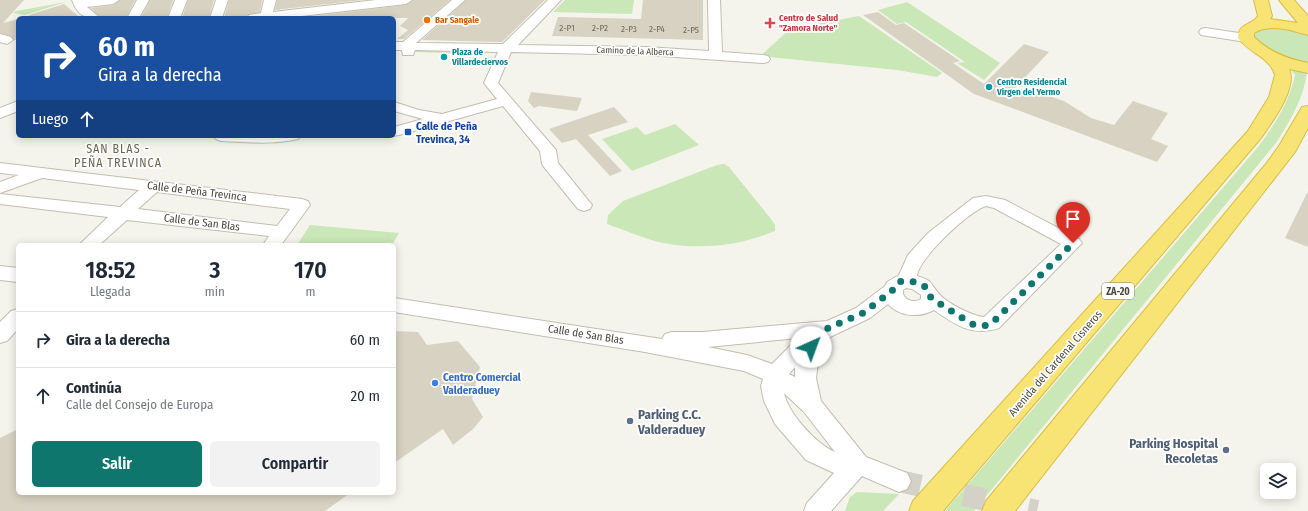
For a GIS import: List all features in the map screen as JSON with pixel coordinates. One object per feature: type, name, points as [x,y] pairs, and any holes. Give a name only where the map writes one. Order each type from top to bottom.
[{"type":"highway","points":[[1259,25],[1266,16],[1261,0]]},
{"type":"highway","points":[[1286,0],[1308,26]]},
{"type":"highway","points":[[1308,30],[1286,25],[1259,25],[1251,27],[1246,31],[1246,38],[1254,48],[1274,59],[1308,68]]},
{"type":"highway","name":"Avenida del Cardenal Cisneros","points":[[924,511],[1255,134],[1275,103],[1284,77],[1282,70],[1274,59]]},
{"type":"highway","points":[[997,511],[1288,148],[1308,111]]},
{"type":"street","points":[[91,16],[83,10],[78,2],[113,0]]},
{"type":"street","points":[[134,16],[142,0]]},
{"type":"street","points":[[175,16],[181,0]]},
{"type":"street","points":[[217,16],[222,0]]},
{"type":"street","points":[[266,16],[270,0]]},
{"type":"street","points":[[273,16],[362,3],[406,0]]},
{"type":"street","points":[[409,50],[412,39],[459,0]]},
{"type":"street","points":[[555,0],[504,53],[491,81],[493,86],[548,150],[550,164],[584,205]]},
{"type":"street","points":[[714,0],[716,56]]},
{"type":"street","points":[[362,3],[362,16]]},
{"type":"street","points":[[1205,32],[1246,38]]},
{"type":"street","points":[[396,47],[409,50]]},
{"type":"street","points":[[396,52],[409,50],[504,53]]},
{"type":"street","name":"Camino de la Alberca","points":[[504,53],[629,50],[763,59]]},
{"type":"street","points":[[396,131],[506,101]]},
{"type":"street","points":[[0,114],[16,106]]},
{"type":"street","points":[[396,107],[416,114],[445,119]]},
{"type":"street","points":[[0,123],[16,118]]},
{"type":"street","name":"Calle de Peña Trevinca","points":[[0,164],[42,172]]},
{"type":"street","name":"Calle de Peña Trevinca","points":[[0,168],[302,205],[277,239]]},
{"type":"street","points":[[0,188],[42,172]]},
{"type":"street","points":[[90,243],[154,186]]},
{"type":"street","name":"Calle de San Blas","points":[[0,199],[122,213],[277,239]]},
{"type":"street","points":[[899,480],[858,464],[832,462],[814,453],[783,417],[775,400],[772,386],[775,375],[795,353],[814,336],[828,328],[863,313],[900,286],[921,284],[927,288],[931,298],[972,324],[984,326],[992,323],[1073,243],[999,204],[986,201],[979,202],[919,252],[907,275],[900,286],[894,297],[898,302],[910,309],[926,307],[931,302],[931,298]]},
{"type":"street","points":[[0,274],[16,275]]},
{"type":"street","name":"Calle de San Blas","points":[[396,305],[603,337],[747,363],[775,375],[792,387],[812,405],[858,464]]},
{"type":"street","points":[[0,335],[16,318]]},
{"type":"street","points":[[603,337],[703,340],[828,328]]},
{"type":"street","points":[[812,405],[806,388],[804,374],[806,360],[811,347],[828,328]]},
{"type":"street","points":[[816,511],[858,464]]},
{"type":"green space","points":[[565,0],[634,0],[632,14],[553,12]]},
{"type":"green space","points":[[66,2],[25,15],[13,13],[16,11]]},
{"type":"green space","points":[[907,2],[1000,63],[984,80],[957,63],[965,62],[906,22],[897,24],[878,10]]},
{"type":"green space","points":[[859,16],[942,73],[937,77],[897,70],[760,56],[790,29]]},
{"type":"green space","points":[[1265,28],[1289,29],[1308,33],[1308,64],[1285,58],[1256,41],[1254,35],[1258,31]]},
{"type":"green space","points":[[414,50],[486,52],[482,54],[416,52]]},
{"type":"green space","points":[[1289,67],[1307,72],[1300,100],[1276,143],[974,511],[945,511],[1258,147],[1276,121],[1289,95],[1295,75]]},
{"type":"green space","points":[[675,124],[699,145],[632,171],[602,139],[637,127],[645,135]]},
{"type":"green space","points":[[724,164],[729,167],[771,219],[775,225],[775,231],[734,243],[691,246],[663,243],[607,224],[608,215],[623,201],[717,165]]},
{"type":"green space","points":[[310,225],[399,233],[393,243],[298,243]]},
{"type":"green space","points":[[857,492],[899,494],[883,511],[845,511],[850,497]]},
{"type":"building","points":[[0,0],[24,0],[3,23],[16,20],[16,40],[14,40],[11,36],[0,33]]},
{"type":"building","points":[[120,0],[135,0],[127,16],[99,16],[91,8],[113,5]]},
{"type":"building","points":[[150,0],[173,0],[168,16],[142,16]]},
{"type":"building","points":[[188,0],[214,0],[210,16],[183,16]]},
{"type":"building","points":[[229,0],[262,0],[260,12],[249,14],[248,16],[225,16]]},
{"type":"building","points":[[277,0],[363,0],[275,10]]},
{"type":"building","points":[[413,0],[450,0],[404,39],[397,39],[408,30],[400,26],[408,18],[396,18],[396,16],[314,16],[406,5]]},
{"type":"building","points":[[466,0],[545,0],[502,42],[422,40]]},
{"type":"building","points":[[643,0],[703,0],[703,40],[552,36],[558,17],[641,19]]},
{"type":"building","points":[[64,4],[78,16],[29,16]]},
{"type":"building","name":"Centro Residencial Virgen del Yermo","points":[[878,12],[896,25],[904,23],[960,61],[953,63],[984,84],[1024,44],[1049,52],[1014,89],[1046,95],[1064,101],[1091,118],[1114,125],[1133,101],[1168,113],[1151,139],[1168,146],[1157,162],[974,94],[863,15]]},
{"type":"building","points":[[531,92],[582,98],[577,111],[539,106],[534,108],[528,101]]},
{"type":"building","points":[[614,107],[628,122],[588,135],[622,171],[610,176],[576,139],[562,143],[549,129]]},
{"type":"building","points":[[1308,191],[1308,247],[1285,238]]},
{"type":"building","name":"Centro Comercial Valderaduey","points":[[396,331],[418,332],[427,345],[458,341],[480,367],[472,399],[483,417],[473,429],[453,445],[443,429],[396,462]]},
{"type":"building","points":[[16,430],[16,495],[347,495],[325,511],[0,511],[0,438]]},
{"type":"tunnel","points":[[899,481],[1037,511]]},
{"type":"place","name":"Bar Sangale","points":[[427,20]]},
{"type":"place","name":"Centro de Salud \"Zamora Norte\"","points":[[770,23]]},
{"type":"place","name":"Plaza de Villardeciervos","points":[[444,57]]},
{"type":"place","name":"Centro Residencial Virgen del Yermo","points":[[989,87]]},
{"type":"place","name":"Calle de Peña Trevinca, 34","points":[[408,132]]},
{"type":"place","name":"Centro Comercial Valderaduey","points":[[435,383]]},
{"type":"place","name":"Parking C.C. Valderaduey","points":[[630,421]]},
{"type":"place","name":"Parking Hospital Recoletas","points":[[1226,450]]},
{"type":"district","name":"SAN BLAS - PEÑA TREVINCA","points":[[118,156]]},
{"type":"route","points":[[811,347],[828,328],[837,326],[863,313],[892,291],[897,283],[902,281],[911,281],[921,284],[927,288],[931,298],[972,324],[984,326],[992,323],[1073,243]]}]
